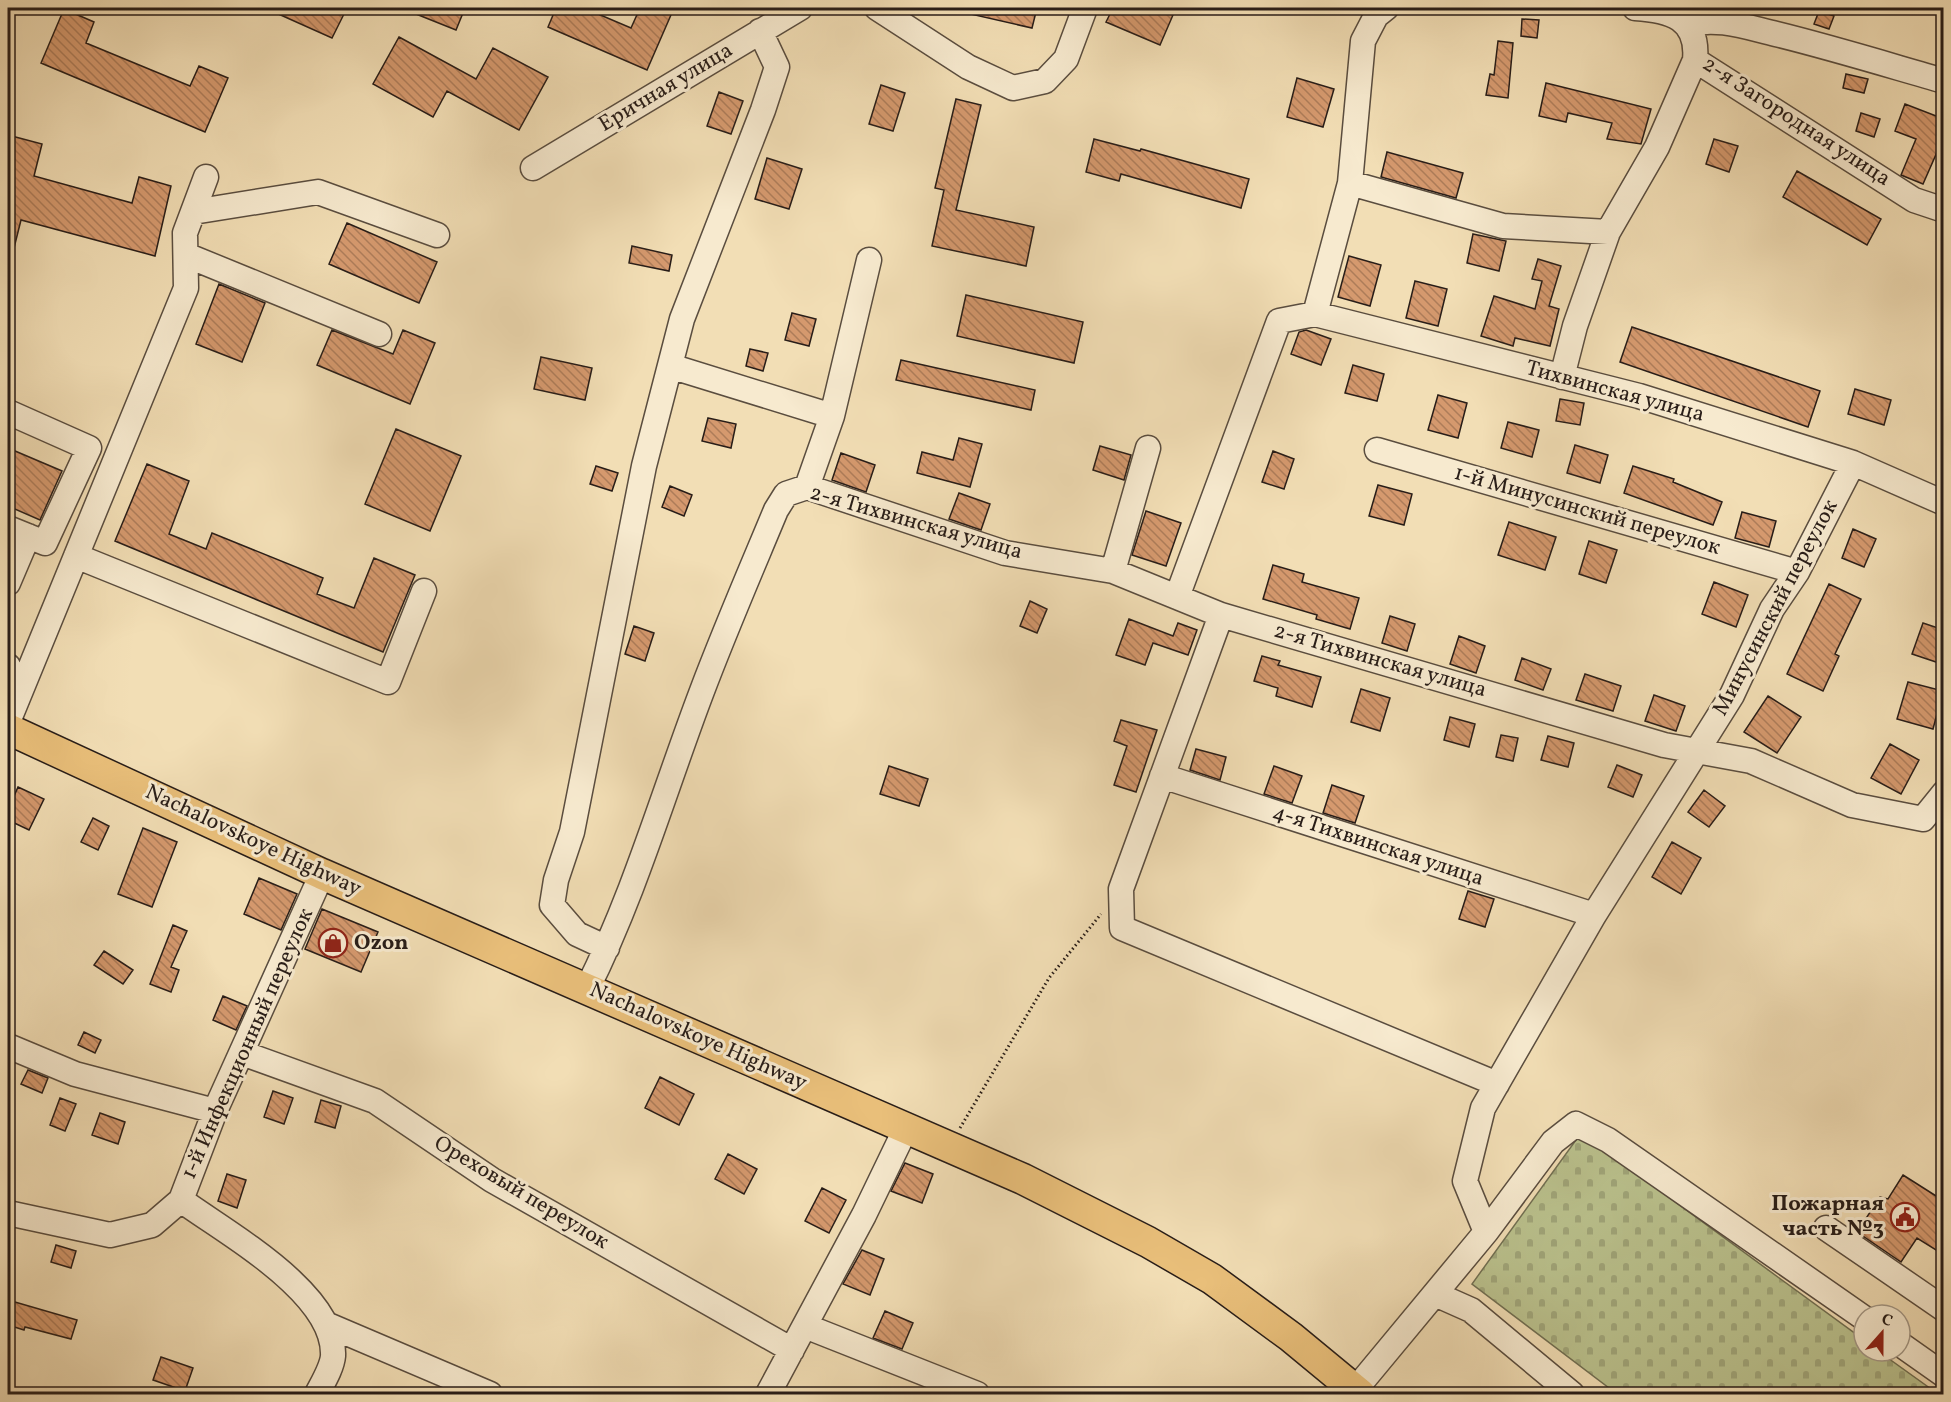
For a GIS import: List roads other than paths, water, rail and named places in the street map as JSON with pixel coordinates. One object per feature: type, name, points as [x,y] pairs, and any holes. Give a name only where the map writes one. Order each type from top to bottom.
[{"type":"main road","name":"Nachalovskoye Highway","points":[[8,729],[322,874],[949,1146],[1044,1190],[1148,1242],[1212,1279],[1291,1337],[1357,1392]]},
{"type":"street","name":"Еричная улица","points":[[533,168],[800,8]]},
{"type":"street","points":[[877,8],[968,66],[1013,88],[1045,81],[1066,59],[1085,8]]},
{"type":"street","points":[[1315,314],[1350,183],[1363,41],[1376,16],[1386,8]]},
{"type":"street","points":[[1647,8],[1673,14],[1686,25],[1702,20],[1725,22],[1824,46],[1944,81]]},
{"type":"street","name":"2-я Загородная улица","points":[[1686,25],[1697,43],[1695,60],[1914,200],[1944,210]]},
{"type":"street","points":[[607,948],[577,934],[552,905],[556,880],[572,832],[644,466],[682,319],[763,110],[777,67],[760,31]]},
{"type":"street","points":[[1562,377],[1575,326],[1608,232],[1657,147],[1695,60]]},
{"type":"street","points":[[8,723],[186,288],[185,233],[206,177]]},
{"type":"street","points":[[1350,183],[1503,226],[1608,232]]},
{"type":"street","points":[[193,212],[318,192],[437,235]]},
{"type":"street","points":[[186,255],[379,334]]},
{"type":"street","points":[[807,487],[832,416],[868,260]]},
{"type":"street","name":"Тихвинская улица","points":[[1177,597],[1279,321],[1315,314],[1639,396],[1853,463],[1944,503]]},
{"type":"street","points":[[670,366],[832,416]]},
{"type":"street","points":[[8,412],[88,448],[45,543],[18,532],[8,583]]},
{"type":"street","points":[[1113,571],[1148,448]]},
{"type":"street","name":"1-й Минусинский переулок","points":[[1377,450],[1797,572]]},
{"type":"street","name":"Минусинский переулок","points":[[1485,1232],[1465,1180],[1483,1108],[1594,915],[1732,695],[1772,609],[1797,572],[1853,463]]},
{"type":"street","name":"2-я Тихвинская улица","points":[[587,988],[607,948],[650,842],[702,691],[776,510],[786,494],[807,487],[1005,553],[1113,571],[1221,615],[1653,741],[1751,761],[1852,805],[1923,819],[1944,792]]},
{"type":"street","points":[[76,556],[388,682],[424,591]]},
{"type":"street","points":[[1221,615],[1121,889],[1122,928],[1497,1084]]},
{"type":"street","points":[[8,666],[17,700]]},
{"type":"street","name":"4-я Тихвинская улица","points":[[1162,776],[1594,915]]},
{"type":"street","name":"1-й Инфекционный переулок","points":[[317,1395],[333,1357],[328,1325],[306,1294],[271,1265],[180,1200],[215,1111],[322,874]]},
{"type":"street","points":[[8,1046],[75,1074],[215,1111]]},
{"type":"street","name":"Ореховый переулок","points":[[242,1053],[375,1101],[492,1180],[792,1350]]},
{"type":"street","points":[[1357,1392],[1485,1232],[1552,1142],[1576,1124],[1608,1140],[1852,1310]]},
{"type":"street","points":[[768,1395],[906,1128]]},
{"type":"street","points":[[8,1214],[110,1235],[152,1225],[180,1200]]},
{"type":"street","points":[[1826,1228],[1944,1309]]},
{"type":"street","points":[[1435,1294],[1471,1310],[1572,1395]]},
{"type":"street","points":[[328,1325],[490,1395]]},
{"type":"street","points":[[805,1326],[977,1395]]},
{"type":"street","points":[[1912,1352],[1944,1375]]},
{"type":"place","name":"Ozon","points":[[333,943]]},
{"type":"place","name":"Пожарная часть №3","points":[[1905,1217]]}]
